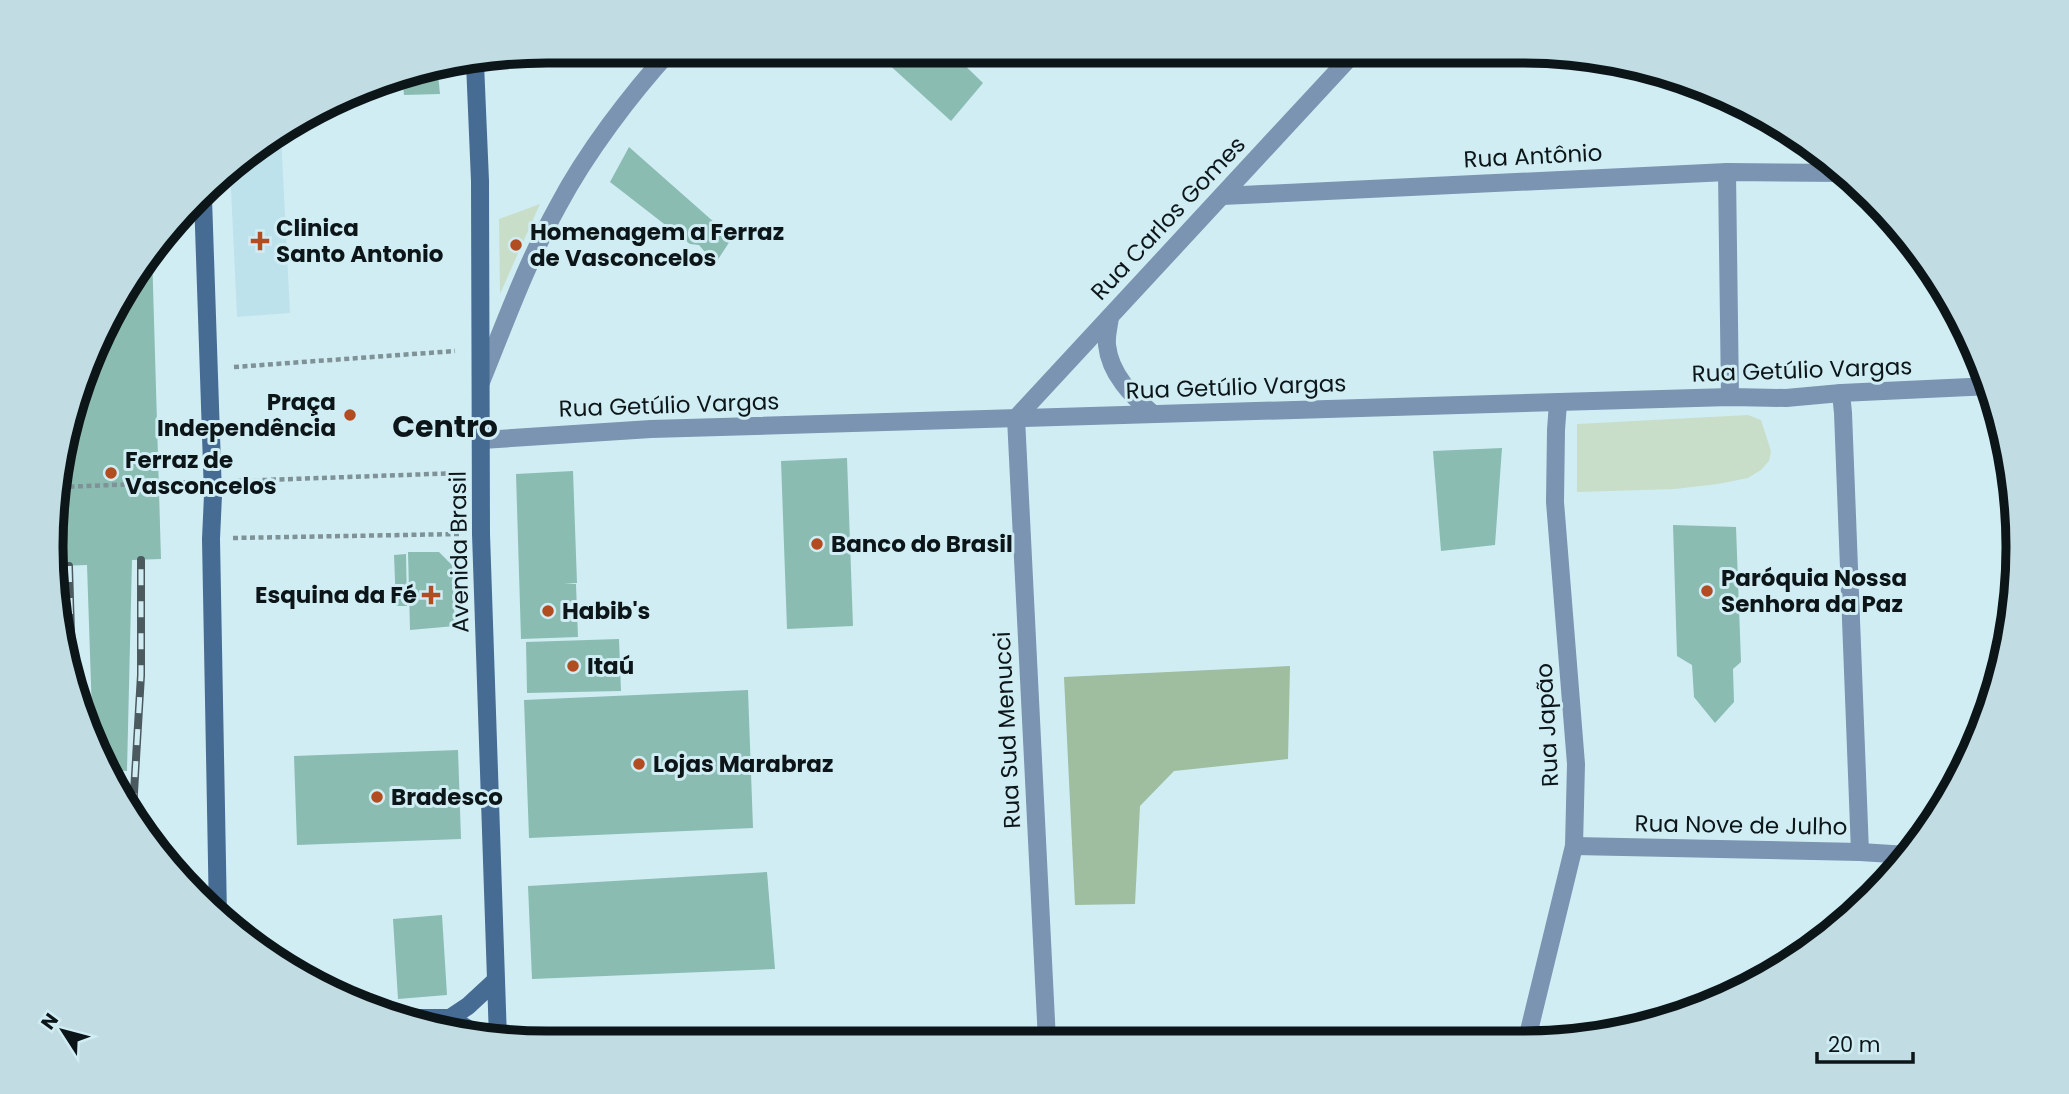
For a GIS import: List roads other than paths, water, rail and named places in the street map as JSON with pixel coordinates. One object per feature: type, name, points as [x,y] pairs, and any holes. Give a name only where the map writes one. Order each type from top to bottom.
[{"type":"main road","name":"Avenida Brasil","points":[[475,68],[480,181],[481,534],[497,1028]]},
{"type":"main road","points":[[203,207],[213,495],[211,539],[218,901]]},
{"type":"main road","points":[[450,1018],[468,1006],[495,981]]},
{"type":"main road","points":[[435,1018],[450,1018],[457,1023]]},
{"type":"street","points":[[481,382],[520,286],[557,207],[581,167],[659,63]]},
{"type":"street","name":"Rua Carlos Gomes","points":[[1016,418],[1345,63]]},
{"type":"street","points":[[1727,172],[1730,397]]},
{"type":"street","name":"Rua Antônio","points":[[1222,195],[1727,172],[1829,173]]},
{"type":"street","points":[[1110,317],[1107,344],[1111,361],[1132,396],[1152,414]]},
{"type":"street","name":"Rua Getúlio Vargas","points":[[482,440],[651,429],[1730,397],[1786,398],[1978,387]]},
{"type":"street","points":[[1841,393],[1860,852]]},
{"type":"street","name":"Rua Japão","points":[[1529,1031],[1574,846],[1576,764],[1555,502],[1558,403]]},
{"type":"street","name":"Rua Sud Menucci","points":[[1016,418],[1047,1031]]},
{"type":"street","name":"Rua Nove de Julho","points":[[1574,846],[1896,854]]},
{"type":"railway","points":[[134,798],[141,675],[141,560]]},
{"type":"railway","points":[[69,566],[71,635]]},
{"type":"place","name":"Clinica Santo Antonio","points":[[260,241]]},
{"type":"place","name":"Homenagem a Ferraz de Vasconcelos","points":[[516,245]]},
{"type":"place","name":"Praça Independência","points":[[350,415]]},
{"type":"place","name":"Ferraz de Vasconcelos","points":[[111,473]]},
{"type":"place","name":"Banco do Brasil","points":[[817,544]]},
{"type":"place","name":"Paróquia Nossa Senhora da Paz","points":[[1707,591]]},
{"type":"place","name":"Esquina da Fé","points":[[431,595]]},
{"type":"place","name":"Habib's","points":[[548,611]]},
{"type":"place","name":"Itaú","points":[[573,666]]},
{"type":"place","name":"Lojas Marabraz","points":[[639,764]]},
{"type":"place","name":"Bradesco","points":[[377,797]]},
{"type":"district","name":"Centro","points":[[445,427]]}]
